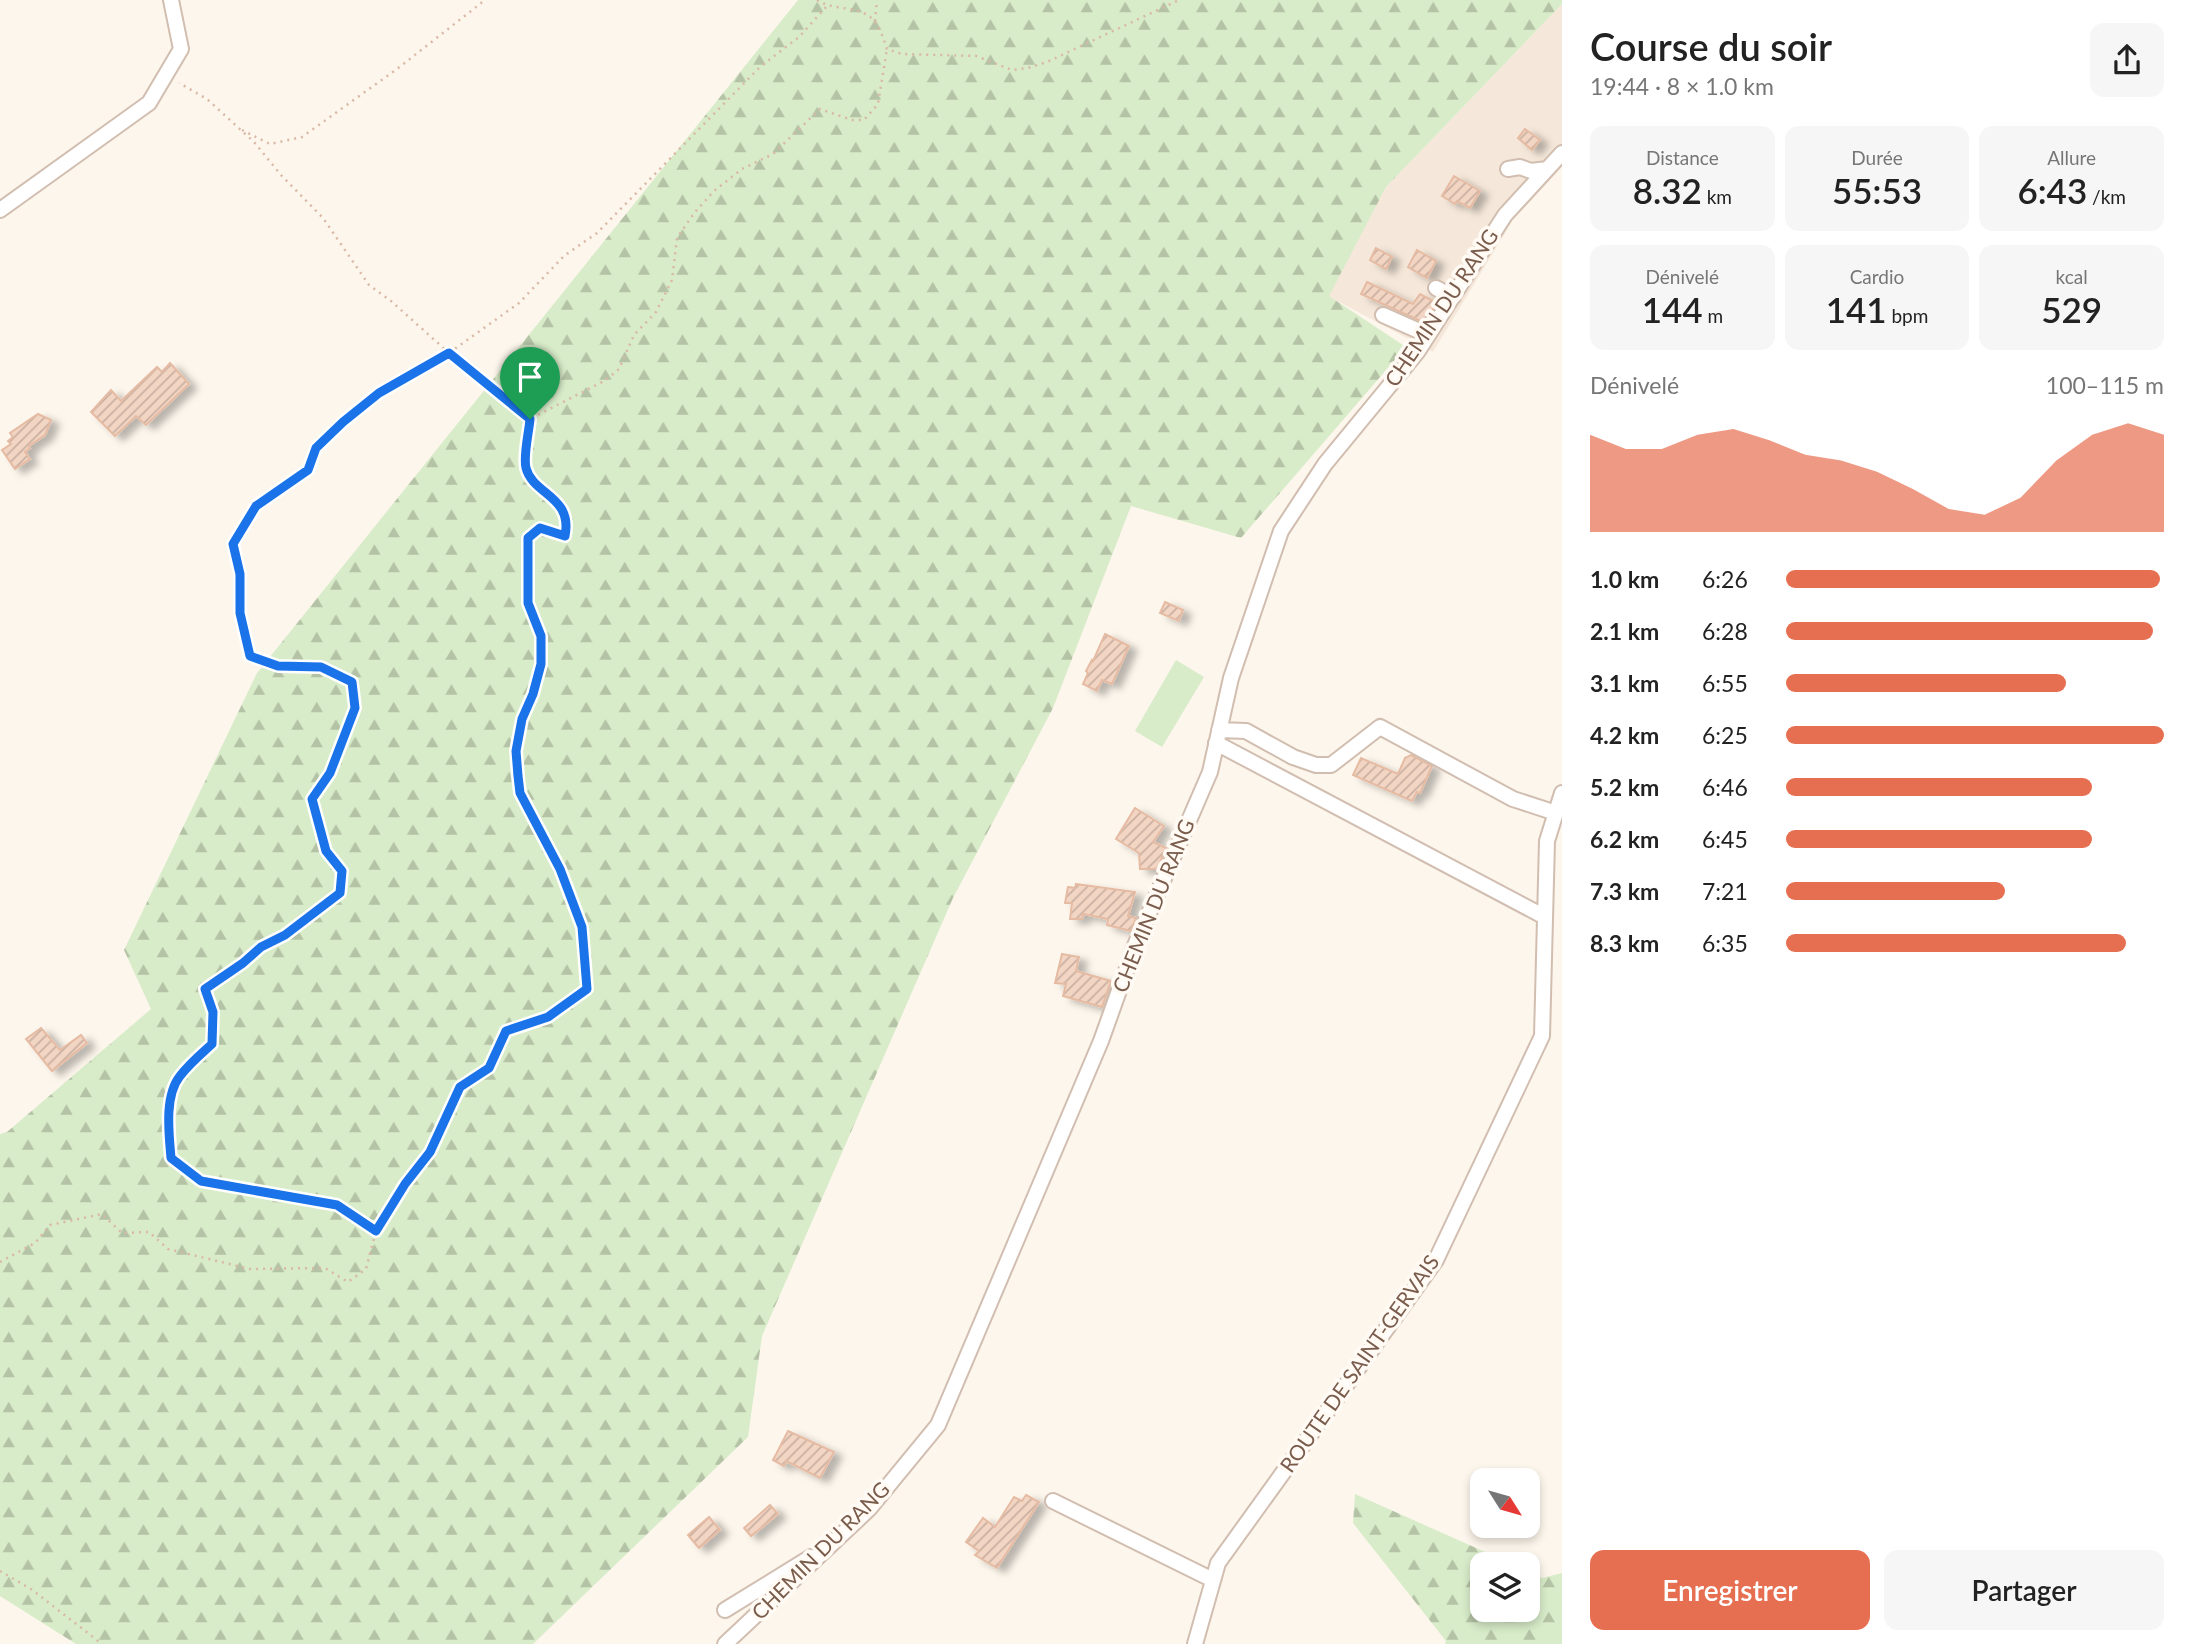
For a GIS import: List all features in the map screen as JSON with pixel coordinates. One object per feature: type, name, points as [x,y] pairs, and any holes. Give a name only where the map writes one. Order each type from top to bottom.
[{"type":"street","points":[[0,210],[149,103],[181,50],[171,0]]},
{"type":"street","name":"CHEMIN DU RANG","points":[[725,1644],[869,1509],[938,1425],[1101,1041],[1136,943],[1210,772],[1231,678],[1281,531],[1325,464],[1410,361],[1505,215],[1562,153]]},
{"type":"street","points":[[1508,169],[1547,169]]},
{"type":"street","points":[[1436,288],[1453,297]]},
{"type":"street","points":[[1383,315],[1428,335]]},
{"type":"street","points":[[1218,736],[1246,731],[1293,757],[1316,765],[1331,765],[1380,727],[1513,799],[1556,813]]},
{"type":"street","points":[[1218,736],[1545,917]]},
{"type":"street","name":"ROUTE DE SAINT-GERVAIS","points":[[1195,1644],[1218,1563],[1436,1260],[1542,1036],[1547,841],[1562,793]]},
{"type":"street","points":[[1053,1501],[1213,1580]]},
{"type":"street","points":[[725,1610],[804,1560],[825,1551]]},
{"type":"path","points":[[239,128],[270,144],[302,137],[387,77],[485,0]]},
{"type":"path","points":[[817,0],[827,6],[860,11],[875,22]]},
{"type":"path","points":[[530,419],[606,380],[619,369],[634,335],[656,312],[672,280],[677,239],[695,212],[714,191],[742,169],[773,154],[820,109],[852,120],[864,120],[878,104],[887,49],[875,22],[877,0]]},
{"type":"path","points":[[887,49],[902,54],[976,56],[1012,70],[1028,68],[1047,62],[1180,0]]},
{"type":"path","points":[[376,1231],[337,1205],[201,1181],[171,1158],[171,1097],[178,1078],[212,1044],[213,1012],[205,989],[261,947],[285,935],[340,893],[342,871],[326,851],[312,799],[330,773],[355,708],[352,682],[321,667],[278,666],[250,656],[240,613],[240,574],[233,544],[256,506],[308,470],[316,448],[343,422],[379,393],[449,353],[519,303],[564,256],[597,233],[760,67],[799,37],[827,6]]},
{"type":"path","points":[[165,76],[207,99],[239,128],[323,218],[369,285],[530,419]]},
{"type":"path","points":[[0,1262],[35,1243],[50,1225],[102,1214],[122,1233],[149,1232],[168,1249],[250,1269],[325,1268],[348,1282],[366,1269],[376,1231],[405,1184],[430,1152],[460,1087],[489,1068],[506,1031],[548,1017],[587,989],[582,927],[560,869],[520,793],[518,776],[516,751],[522,719],[533,694],[541,664],[541,636],[528,603],[528,538],[540,528],[565,536],[567,525],[560,505],[531,478],[526,466],[530,419]]},
{"type":"path","points":[[0,1571],[31,1589],[102,1644]]},
{"type":"shaded area","points":[[1562,4],[1562,167],[1513,220],[1433,352],[1328,296],[1386,187]]},
{"type":"green space","points":[[798,0],[1562,0],[1562,4],[1386,187],[1329,296],[1406,347],[1241,538],[1131,506],[1053,708],[953,898],[762,1336],[748,1437],[533,1644],[76,1644],[0,1596],[0,1134],[7,1132],[151,1009],[124,950],[257,673]]},
{"type":"green space","points":[[1176,660],[1204,677],[1162,747],[1135,731]]},
{"type":"green space","points":[[1355,1494],[1485,1552],[1470,1552],[1470,1622],[1540,1622],[1540,1577],[1562,1573],[1562,1644],[1445,1644],[1446,1641],[1353,1523]]},
{"type":"building","points":[[1525,129],[1540,140],[1532,150],[1518,138]]},
{"type":"building","points":[[1454,176],[1480,191],[1470,208],[1457,201],[1455,204],[1442,196]]},
{"type":"building","points":[[1376,248],[1392,257],[1386,269],[1370,260]]},
{"type":"building","points":[[1417,250],[1436,261],[1427,278],[1408,267]]},
{"type":"building","points":[[1367,282],[1413,304],[1420,294],[1437,303],[1425,323],[1361,294]]},
{"type":"building","points":[[170,363],[189,384],[146,425],[136,416],[115,436],[91,412],[111,390],[121,401],[157,367],[162,372]]},
{"type":"building","points":[[38,414],[51,420],[45,435],[29,446],[25,452],[30,459],[15,469],[2,450],[11,444],[8,441],[13,437],[10,433]]},
{"type":"building","points":[[1165,602],[1183,610],[1179,621],[1160,613]]},
{"type":"building","points":[[1105,634],[1129,646],[1112,684],[1102,680],[1097,691],[1083,684],[1088,673],[1086,671]]},
{"type":"building","points":[[1411,755],[1432,766],[1420,793],[1417,792],[1412,801],[1353,775],[1361,758],[1398,774],[1405,758]]},
{"type":"building","points":[[1135,808],[1164,826],[1153,842],[1166,848],[1155,869],[1140,869],[1139,853],[1116,839]]},
{"type":"building","points":[[1076,884],[1135,892],[1128,916],[1136,918],[1131,931],[1107,925],[1108,919],[1083,914],[1082,919],[1070,919],[1072,903],[1065,903],[1068,887],[1075,888]]},
{"type":"building","points":[[1062,954],[1079,957],[1076,971],[1111,981],[1102,1007],[1063,996],[1066,984],[1055,983]]},
{"type":"building","points":[[41,1028],[60,1050],[81,1035],[87,1043],[52,1071],[26,1039]]},
{"type":"building","points":[[788,1431],[834,1452],[820,1478],[786,1461],[784,1466],[773,1460]]},
{"type":"building","points":[[1026,1495],[1039,1502],[997,1568],[975,1555],[979,1551],[966,1542],[983,1518],[995,1527],[1014,1497],[1022,1501]]},
{"type":"building","points":[[770,1505],[778,1514],[751,1536],[744,1528]]},
{"type":"building","points":[[709,1517],[720,1530],[699,1548],[688,1535]]},
{"type":"route","points":[[449,353],[530,419],[526,466],[531,478],[560,505],[567,525],[565,536],[540,528],[528,538],[528,603],[541,636],[541,664],[533,694],[522,719],[516,751],[518,776],[520,793],[560,869],[582,927],[587,989],[548,1017],[506,1031],[489,1068],[460,1087],[430,1152],[405,1184],[376,1231],[337,1205],[201,1181],[171,1158],[169,1135],[171,1097],[178,1078],[212,1044],[213,1012],[205,989],[261,947],[285,935],[340,893],[342,871],[326,851],[312,799],[330,773],[355,708],[352,682],[321,667],[278,666],[250,656],[240,613],[240,574],[233,544],[256,506],[308,470],[316,448],[343,422],[379,393],[449,353]]}]
